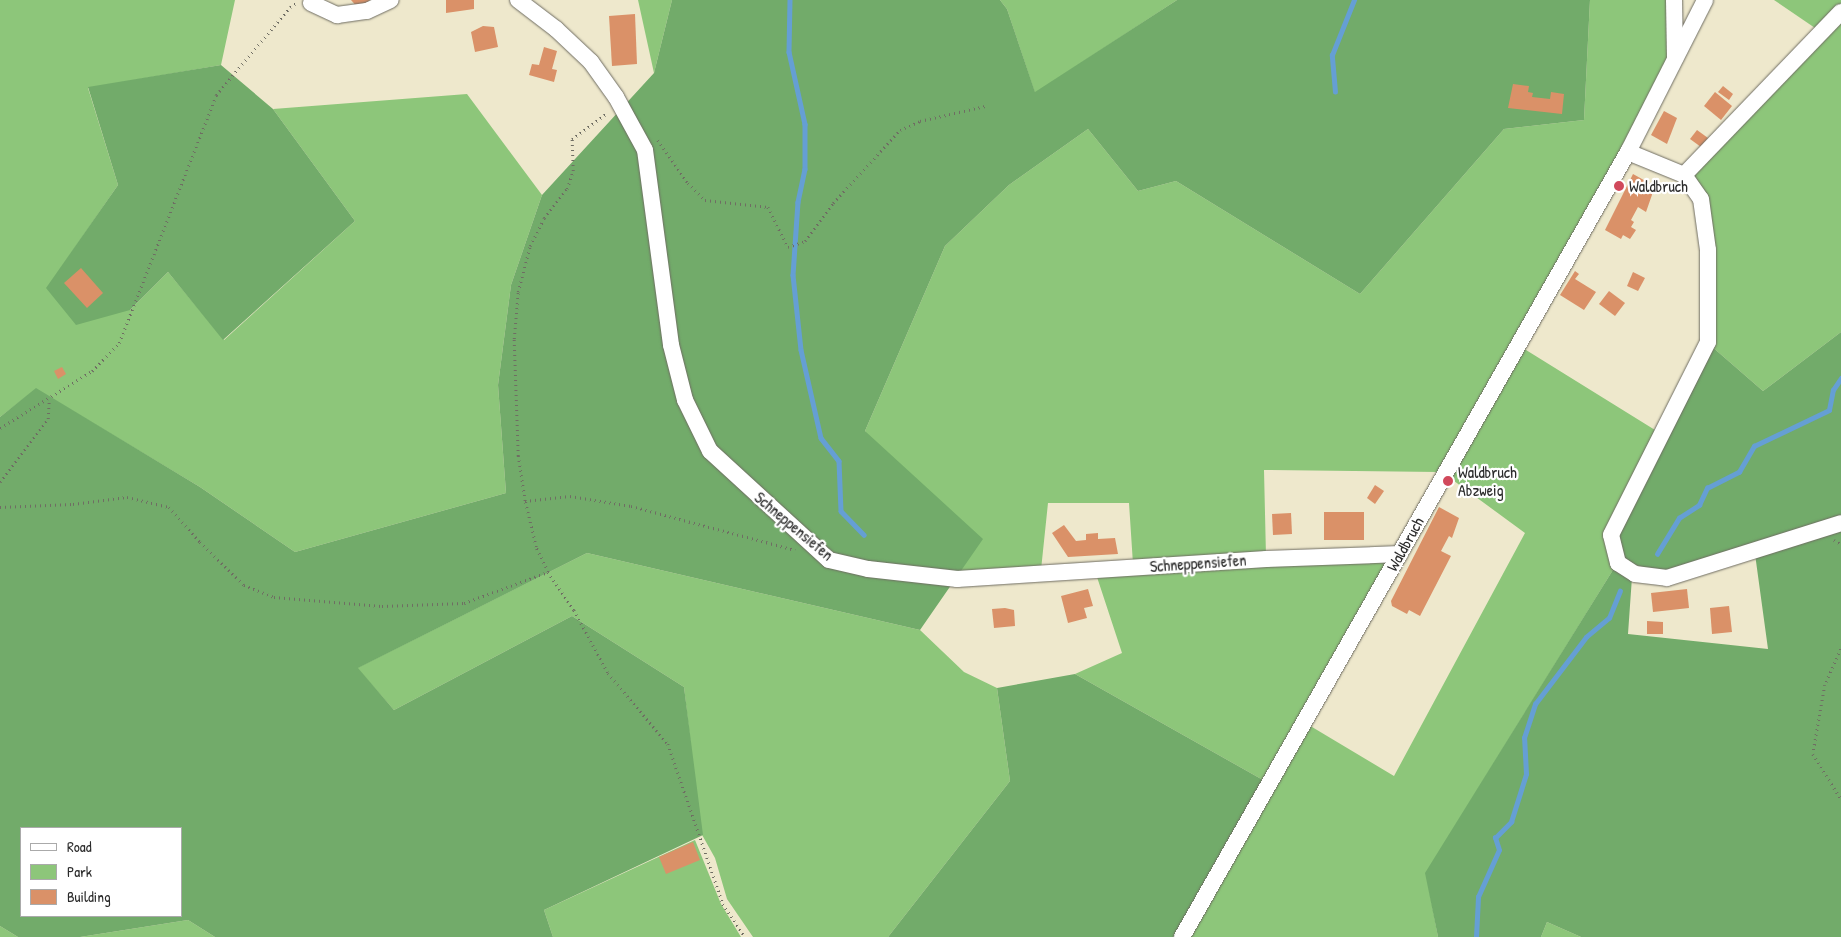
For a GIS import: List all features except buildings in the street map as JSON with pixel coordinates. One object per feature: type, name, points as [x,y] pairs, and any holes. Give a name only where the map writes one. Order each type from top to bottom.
[{"type":"street","points":[[311,2],[337,15],[367,11],[391,0]]},
{"type":"street","name":"Schneppensiefen","points":[[518,0],[556,29],[591,62],[620,104],[645,150],[671,345],[685,400],[710,451],[829,560],[868,569],[957,579],[1266,559],[1400,554]]},
{"type":"street","points":[[1674,0],[1672,21],[1675,58]]},
{"type":"street","name":"Waldbruch","points":[[1182,937],[1628,152],[1705,0]]},
{"type":"street","points":[[1684,175],[1841,12]]},
{"type":"street","points":[[1628,152],[1684,175],[1701,199],[1708,250],[1708,342],[1611,535],[1618,563],[1635,574],[1667,578],[1841,523]]},
{"type":"path","points":[[0,428],[92,371],[119,343],[216,95],[290,6],[311,2]]},
{"type":"path","points":[[620,104],[572,139],[573,171],[567,189],[544,218],[530,246],[518,292],[514,339],[519,471],[536,546],[548,572],[574,610],[608,673],[668,744],[723,904],[745,937]]},
{"type":"path","points":[[655,137],[688,184],[705,200],[768,207],[788,246],[805,241],[833,204],[900,130],[920,120],[985,106]]},
{"type":"path","points":[[0,482],[48,419],[48,400]]},
{"type":"path","points":[[525,501],[570,496],[631,506],[801,552]]},
{"type":"path","points":[[0,507],[73,504],[126,497],[169,507],[200,542],[244,585],[274,597],[382,606],[464,603],[548,572]]},
{"type":"path","points":[[1841,650],[1825,685],[1813,754],[1841,799]]},
{"type":"green space","points":[[0,0],[235,0],[221,65],[88,88],[118,185],[47,288],[130,310],[168,272],[224,340],[355,221],[273,109],[467,94],[542,195],[511,285],[498,385],[506,493],[295,552],[200,487],[36,389],[0,417]]},
{"type":"green space","points":[[638,0],[672,0],[654,73]]},
{"type":"green space","points":[[672,0],[1000,0],[1007,9],[1035,92],[1177,0],[1590,0],[1584,120],[1504,129],[1360,294],[1176,181],[1138,191],[1088,129],[1009,185],[945,246],[865,431],[983,539],[920,630],[587,553],[358,668],[394,710],[572,616],[684,687],[703,835],[544,910],[553,937],[215,937],[188,920],[80,937],[18,937],[0,926],[0,417],[36,388],[200,487],[295,552],[506,493],[498,385],[511,285],[542,195],[654,73]]},
{"type":"green space","points":[[1000,0],[1177,0],[1035,93],[1007,9]]},
{"type":"green space","points":[[1590,0],[1669,0],[1671,57],[1623,151],[1438,472],[1264,470],[1266,556],[1133,564],[1129,503],[1048,503],[1041,570],[956,577],[865,431],[945,246],[1009,185],[1088,129],[1138,191],[1176,181],[1360,294],[1504,129],[1584,120]]},
{"type":"green space","points":[[1774,0],[1841,0],[1841,7],[1818,30]]},
{"type":"green space","points":[[1841,16],[1841,332],[1763,391],[1710,345],[1712,248],[1689,175]]},
{"type":"green space","points":[[221,65],[273,109],[355,221],[223,340],[168,272],[130,310],[76,325],[46,288],[118,185],[88,87]]},
{"type":"green space","points":[[1841,332],[1841,520],[1667,575],[1623,561],[1615,536],[1710,345],[1763,391]]},
{"type":"green space","points":[[1521,347],[1655,430],[1616,565],[1426,873],[1438,937],[1187,937],[1307,724],[1394,776],[1525,533],[1450,478]]},
{"type":"green space","points":[[1841,526],[1841,937],[1581,937],[1547,922],[1541,937],[1438,937],[1425,873],[1616,565],[1632,577],[1628,634],[1768,649],[1755,554]]},
{"type":"green space","points":[[587,553],[920,630],[964,672],[997,688],[1010,781],[888,937],[753,937],[727,899],[715,858],[701,833],[684,687],[572,616],[394,710],[357,668]]},
{"type":"green space","points":[[1394,557],[1263,780],[1075,674],[1122,653],[1096,574]]},
{"type":"green space","points":[[1075,674],[1263,780],[1177,937],[888,937],[1010,781],[997,688]]},
{"type":"green space","points":[[695,840],[721,904],[741,937],[553,937],[544,910]]},
{"type":"green space","points":[[188,920],[215,937],[80,937]]},
{"type":"green space","points":[[1547,922],[1581,937],[1541,937]]},
{"type":"green space","points":[[0,926],[18,937],[0,937]]},
{"type":"waterway","points":[[790,0],[789,52],[805,124],[805,169],[798,202],[793,275],[801,350],[821,438],[839,461],[841,511],[864,535]]},
{"type":"waterway","points":[[1335,92],[1332,55],[1354,0]]},
{"type":"waterway","points":[[1657,554],[1679,518],[1699,505],[1707,488],[1739,472],[1754,446],[1829,410],[1833,390],[1841,378]]},
{"type":"waterway","points":[[1476,937],[1478,897],[1499,850],[1495,838],[1511,822],[1526,774],[1524,738],[1535,704],[1586,637],[1609,618],[1620,591]]},
{"type":"place","name":"Waldbruch","points":[[1619,186]]},
{"type":"place","name":"Waldbruch Abzweig","points":[[1448,481]]}]
